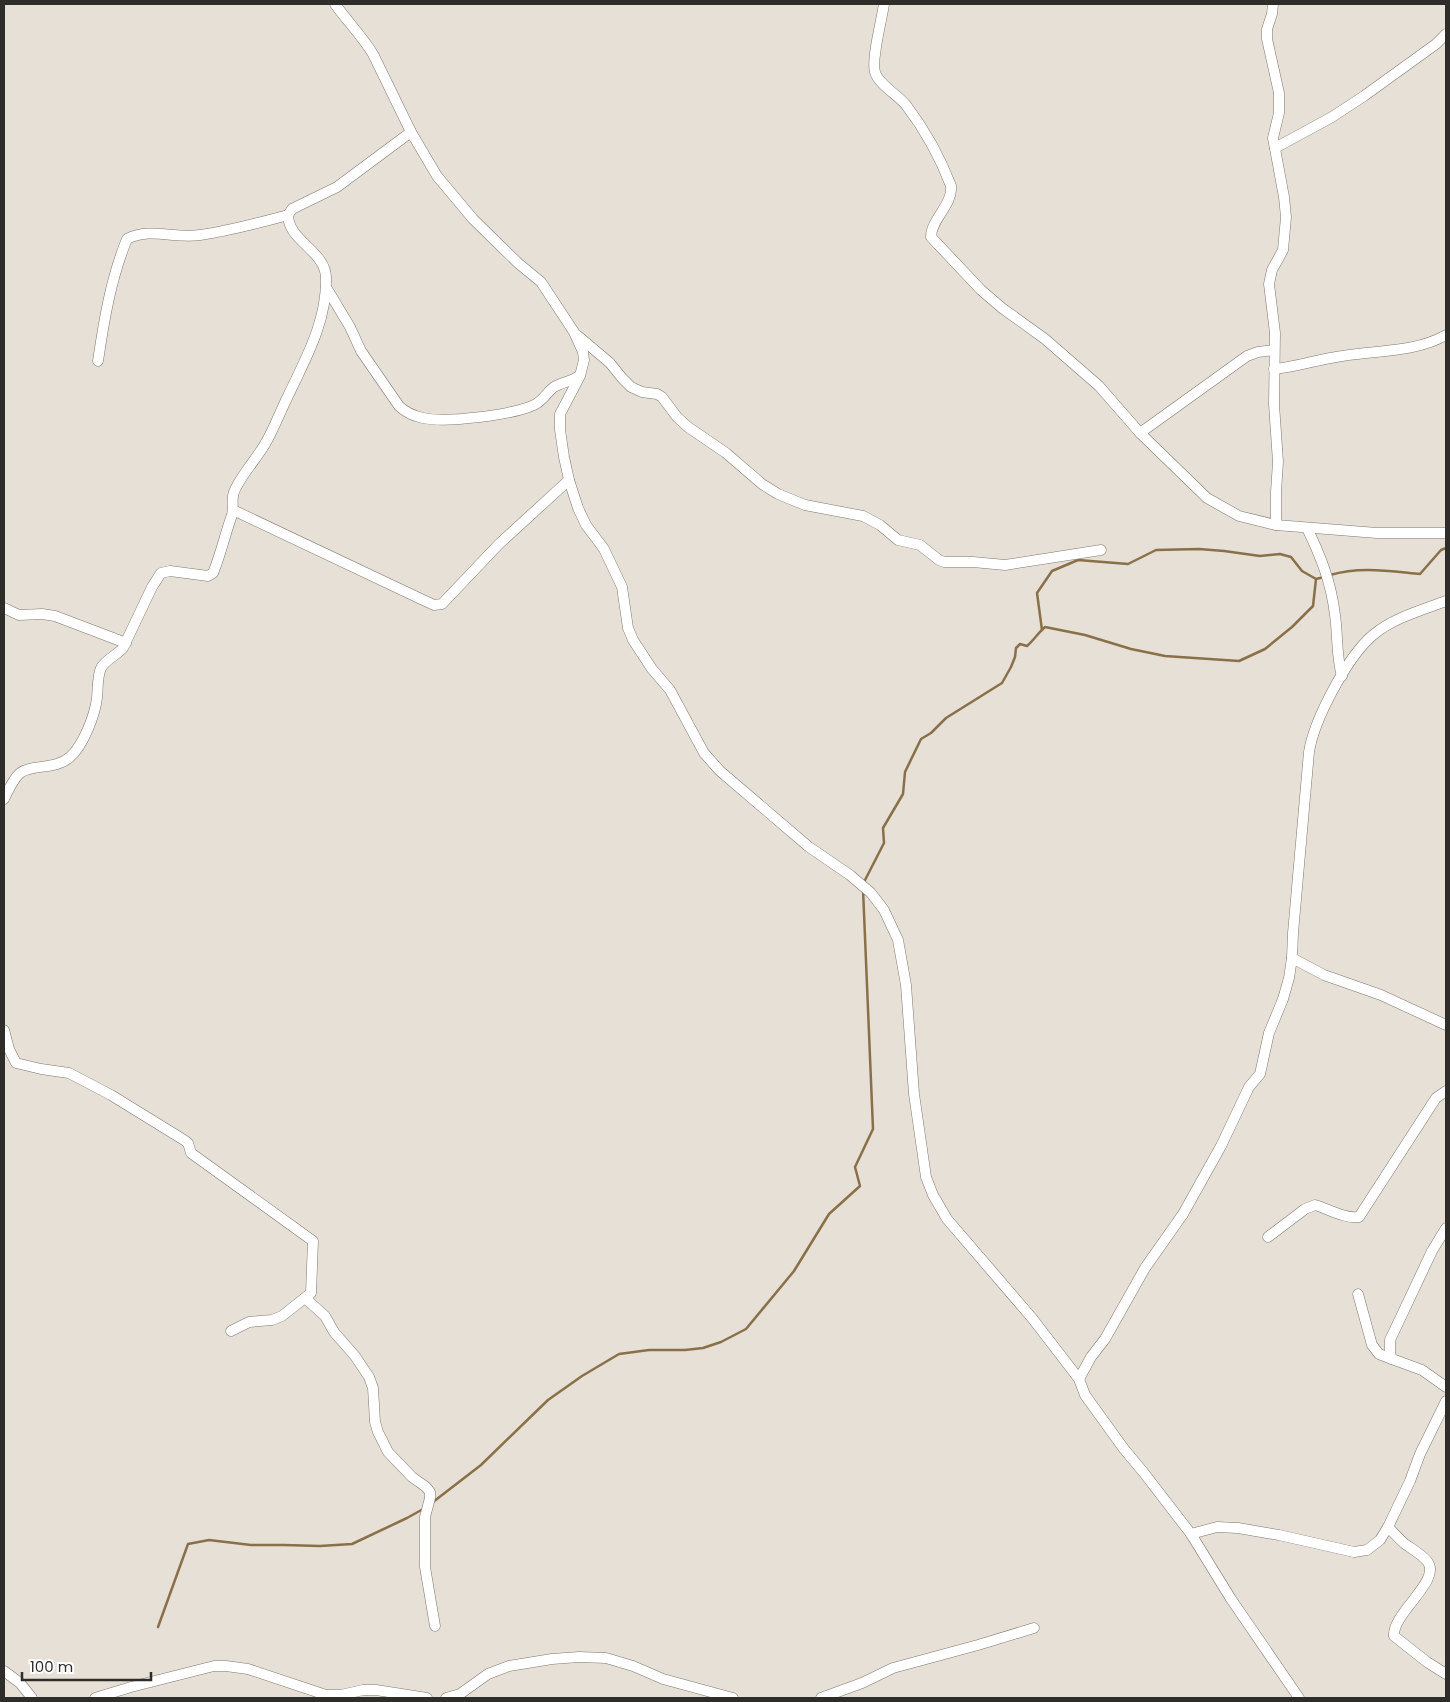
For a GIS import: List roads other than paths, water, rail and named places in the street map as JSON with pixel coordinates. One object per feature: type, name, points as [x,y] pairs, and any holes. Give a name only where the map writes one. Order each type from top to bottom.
[{"type":"street","points":[[335,4],[366,42],[411,132],[437,176],[473,219],[518,264],[541,282],[574,332],[584,352],[580,376],[562,408],[559,421],[569,480],[586,525],[604,549],[617,574],[622,588],[628,628],[633,640],[652,669],[670,690],[704,753],[720,771],[809,847],[850,875],[866,889],[884,910],[898,940],[906,986],[914,1094],[926,1177],[933,1195],[947,1219],[1032,1318],[1079,1379],[1085,1395],[1190,1534],[1231,1599],[1299,1698]]},
{"type":"street","points":[[884,4],[874,60],[875,73],[879,81],[896,94],[912,114],[940,158],[951,186],[949,198],[931,230],[930,237],[988,296],[1061,352],[1099,386],[1140,433],[1207,498],[1239,516],[1276,525],[1306,528],[1377,533],[1446,533]]},
{"type":"street","points":[[1273,4],[1267,29],[1267,39],[1280,99],[1273,138],[1286,217],[1283,250],[1272,270],[1269,284],[1273,309],[1274,404],[1278,462],[1276,525]]},
{"type":"street","points":[[1275,148],[1332,117],[1364,96],[1446,35]]},
{"type":"street","points":[[98,361],[109,298],[127,239],[135,235],[148,233],[199,236],[288,215],[298,206],[337,187],[411,132]]},
{"type":"street","points":[[4,799],[20,773],[58,764],[70,757],[74,752],[83,739],[93,714],[101,668],[117,655],[126,643],[152,586],[161,573],[170,571],[208,576],[213,573],[233,510],[233,494],[266,443],[308,356],[319,328],[326,288],[326,275],[323,266],[293,231],[288,222],[288,215]]},
{"type":"street","points":[[326,288],[350,328],[361,352],[407,413],[424,418],[454,420],[507,412],[534,405],[553,387],[570,382],[580,376]]},
{"type":"street","points":[[574,332],[610,363],[631,387],[662,397],[677,417],[688,427],[726,453],[762,484],[778,494],[805,505],[863,516],[880,525],[898,540],[920,545],[944,562],[1005,565],[1101,550]]},
{"type":"street","points":[[1274,369],[1298,366],[1342,356],[1420,346],[1446,335]]},
{"type":"street","points":[[1140,433],[1247,356],[1258,352],[1274,350]]},
{"type":"street","points":[[233,510],[434,605],[442,604],[499,544],[569,480]]},
{"type":"street","points":[[1306,528],[1321,555],[1328,576],[1335,614],[1338,662],[1342,676]]},
{"type":"street","points":[[1079,1379],[1090,1357],[1105,1339],[1145,1268],[1183,1214],[1221,1146],[1249,1087],[1260,1074],[1270,1033],[1284,999],[1292,958],[1311,740],[1316,726],[1342,676],[1359,650],[1373,635],[1397,621],[1446,601]]},
{"type":"street","points":[[4,608],[19,615],[42,614],[55,616],[126,643]]},
{"type":"street","points":[[1292,958],[1324,975],[1381,995],[1446,1025]]},
{"type":"street","points":[[4,1030],[16,1063],[69,1073],[111,1095],[184,1140],[188,1143],[190,1153],[310,1238],[313,1243],[312,1291],[282,1316],[272,1320],[249,1322],[231,1331]]},
{"type":"street","points":[[1268,1237],[1305,1209],[1315,1205],[1354,1218],[1359,1217],[1436,1098],[1446,1091]]},
{"type":"street","points":[[1392,1359],[1390,1340],[1432,1251],[1446,1228]]},
{"type":"street","points":[[1358,1294],[1372,1345],[1379,1354],[1422,1370],[1446,1387]]},
{"type":"street","points":[[305,1298],[325,1316],[334,1332],[355,1356],[369,1377],[373,1388],[375,1422],[388,1452],[412,1477],[430,1492],[425,1517],[425,1567],[435,1626]]},
{"type":"street","points":[[1190,1534],[1218,1527],[1238,1528],[1354,1552],[1367,1550],[1380,1540],[1388,1527],[1446,1401]]},
{"type":"street","points":[[1388,1527],[1404,1543],[1428,1561],[1431,1569],[1430,1577],[1406,1610],[1394,1630],[1394,1636],[1420,1657],[1446,1674]]},
{"type":"street","points":[[821,1698],[862,1683],[893,1668],[1034,1628]]},
{"type":"street","points":[[446,1698],[460,1694],[488,1674],[509,1666],[579,1657],[606,1658],[663,1678],[733,1698]]},
{"type":"street","points":[[95,1698],[214,1666],[226,1666],[248,1669],[326,1695],[376,1690],[427,1698]]},
{"type":"street","points":[[4,1671],[20,1683],[32,1698]]},
{"type":"waterway","points":[[1330,575],[1363,570],[1420,574],[1441,550],[1446,548]]},
{"type":"waterway","points":[[1042,630],[1037,593],[1052,571],[1078,560],[1128,564],[1156,550],[1199,549],[1260,556],[1280,554],[1291,557],[1302,571],[1316,579]]},
{"type":"waterway","points":[[863,884],[884,843],[883,828],[903,794],[905,772],[921,739],[931,733],[946,718],[1002,683],[1011,667],[1016,648],[1020,644],[1027,646],[1045,627],[1085,635],[1131,649],[1165,656],[1239,661],[1265,649],[1292,627],[1313,606],[1316,579],[1324,577]]},
{"type":"waterway","points":[[433,1502],[481,1465],[548,1400],[582,1376],[619,1354],[649,1350],[703,1348],[721,1342],[746,1329],[794,1271],[829,1214],[860,1186],[855,1167],[873,1129],[863,889]]},
{"type":"waterway","points":[[158,1627],[188,1544],[209,1540],[251,1545],[320,1546],[352,1544],[425,1508]]}]
